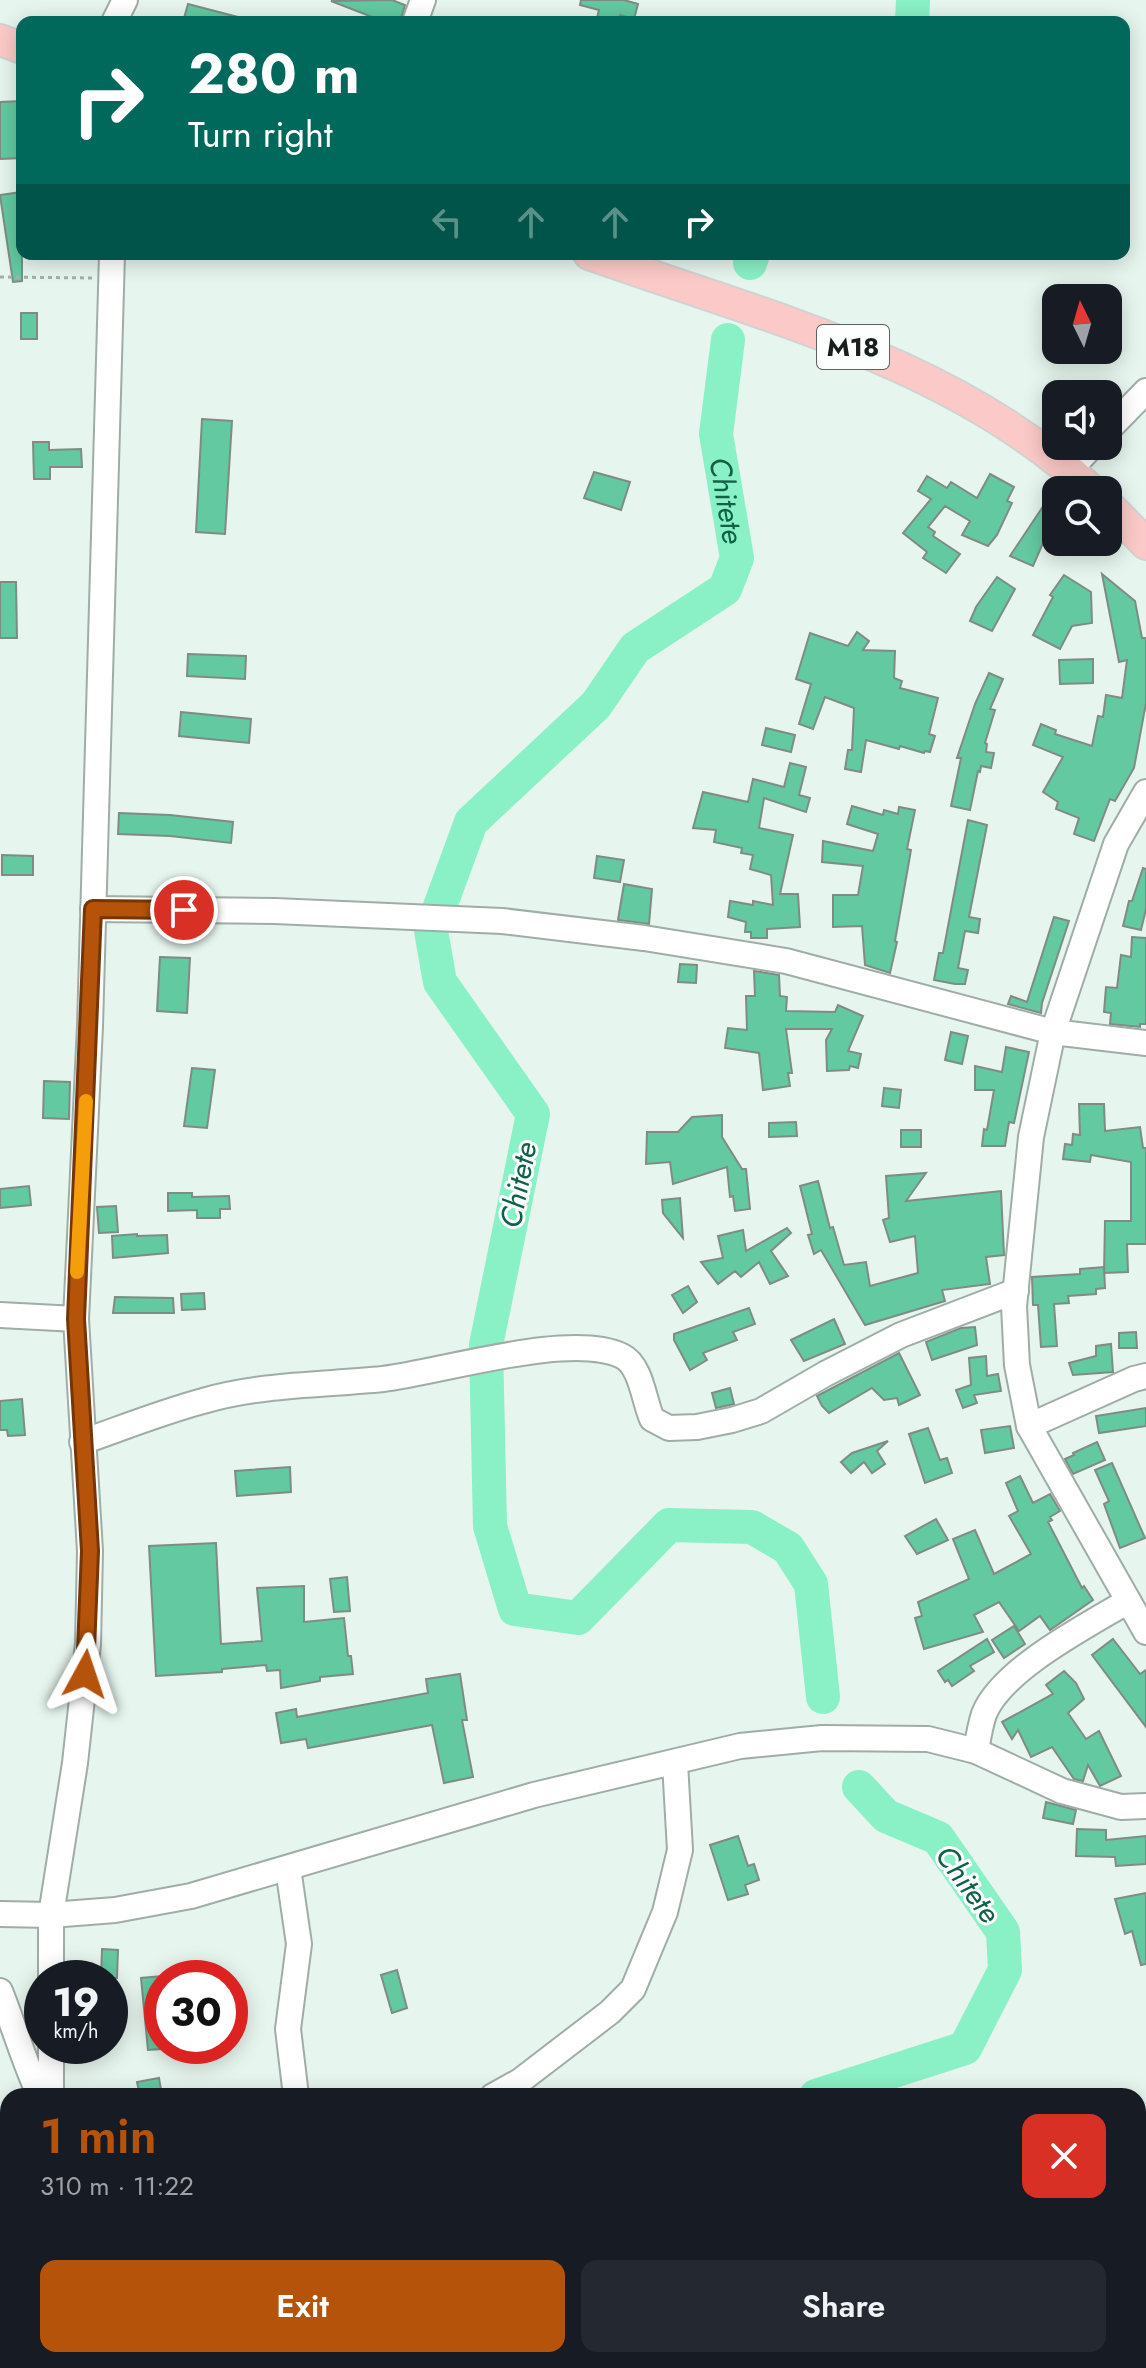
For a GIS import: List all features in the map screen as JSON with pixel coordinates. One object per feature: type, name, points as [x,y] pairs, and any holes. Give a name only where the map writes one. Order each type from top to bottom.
[{"type":"main road","name":"M18","points":[[606,260],[877,356],[970,401],[1023,435],[1076,476]]},
{"type":"main road","points":[[1122,519],[1146,544]]},
{"type":"street","points":[[51,1960],[51,1915],[75,1763],[88,1644],[90,1551],[76,1319],[93,909],[112,260]]},
{"type":"street","points":[[1122,416],[1146,391]]},
{"type":"street","points":[[1146,792],[1116,844],[1053,1032],[1031,1137],[1016,1291],[1017,1365],[1029,1426],[1146,1632]]},
{"type":"street","points":[[93,909],[275,911],[502,921],[644,938],[786,961],[1053,1032],[1146,1043]]},
{"type":"street","points":[[82,1442],[204,1400],[257,1389],[386,1378],[546,1349],[596,1348],[624,1356],[636,1369],[652,1419],[669,1428],[697,1427],[761,1411],[901,1335],[1016,1291]]},
{"type":"street","points":[[0,1315],[76,1319]]},
{"type":"street","points":[[1029,1426],[1146,1376]]},
{"type":"street","points":[[976,1751],[984,1713],[1002,1687],[1039,1656],[1128,1601]]},
{"type":"street","points":[[0,1914],[51,1915],[115,1910],[191,1896],[534,1795],[740,1746],[822,1738],[928,1739],[976,1751],[1062,1791],[1121,1807],[1146,1806]]},
{"type":"street","points":[[506,2088],[610,2012],[633,1989],[665,1912],[680,1850],[675,1763]]},
{"type":"street","points":[[288,1868],[299,1944],[288,2029],[295,2088]]},
{"type":"street","points":[[0,1991],[36,2088]]},
{"type":"street","points":[[51,2064],[51,2088]]},
{"type":"path","points":[[0,277],[111,279]]},
{"type":"building","points":[[392,0],[405,5],[402,16],[370,16],[331,1]]},
{"type":"building","points":[[581,0],[624,0],[638,4],[635,16],[598,16],[599,10],[580,5]]},
{"type":"building","points":[[188,4],[234,16],[185,16]]},
{"type":"building","points":[[16,101],[16,158],[0,159],[0,102]]},
{"type":"building","points":[[16,193],[16,260],[22,260],[22,281],[13,282],[0,195]]},
{"type":"building","points":[[21,313],[37,313],[37,339],[21,339]]},
{"type":"building","points":[[202,419],[232,421],[225,534],[196,532]]},
{"type":"building","points":[[33,442],[49,442],[49,450],[81,449],[82,467],[50,467],[50,479],[34,479]]},
{"type":"building","points":[[594,472],[630,482],[621,510],[584,498]]},
{"type":"building","points":[[990,474],[1014,487],[1007,501],[1012,503],[997,535],[988,546],[962,535],[970,521],[945,506],[928,527],[935,532],[933,536],[960,554],[946,573],[923,558],[927,552],[903,533],[931,499],[918,491],[927,476],[947,488],[951,482],[977,498]]},
{"type":"building","points":[[1042,508],[1042,546],[1033,566],[1010,556]]},
{"type":"building","points":[[1102,574],[1135,601],[1142,638],[1146,638],[1146,703],[1134,768],[1115,801],[1110,799],[1094,841],[1074,834],[1079,818],[1056,809],[1058,802],[1043,792],[1063,757],[1033,745],[1041,724],[1056,730],[1055,734],[1092,746],[1098,716],[1103,717],[1106,695],[1122,698],[1127,660],[1119,662]]},
{"type":"building","points":[[1064,575],[1091,592],[1092,623],[1072,626],[1060,649],[1033,635],[1053,597],[1050,595]]},
{"type":"building","points":[[997,577],[1015,589],[992,631],[970,621]]},
{"type":"building","points":[[0,582],[16,582],[17,638],[0,638]]},
{"type":"building","points":[[857,632],[869,641],[863,650],[895,651],[894,678],[902,681],[900,688],[938,698],[929,734],[935,736],[930,752],[900,746],[899,749],[866,740],[861,772],[845,769],[848,750],[852,750],[854,708],[825,697],[813,729],[799,724],[811,684],[796,679],[810,633],[848,646]]},
{"type":"building","points":[[188,654],[246,656],[245,679],[187,676]]},
{"type":"building","points":[[1093,659],[1093,683],[1060,684],[1059,660]]},
{"type":"building","points":[[989,673],[1003,679],[990,709],[995,710],[985,743],[986,752],[994,753],[991,768],[981,766],[978,771],[970,810],[951,806],[961,758],[957,758]]},
{"type":"building","points":[[181,712],[251,719],[249,743],[179,736]]},
{"type":"building","points":[[766,728],[795,735],[791,752],[762,745]]},
{"type":"building","points":[[790,763],[806,767],[799,795],[810,798],[806,812],[764,798],[759,828],[793,835],[780,894],[798,894],[800,927],[767,929],[767,938],[751,938],[751,932],[745,932],[746,922],[728,917],[730,901],[773,905],[771,875],[750,869],[753,855],[741,853],[742,848],[714,842],[716,830],[693,828],[703,792],[748,802],[753,779],[784,787]]},
{"type":"building","points":[[852,806],[883,815],[884,810],[898,814],[899,807],[915,810],[890,973],[865,965],[862,926],[833,927],[833,895],[858,895],[863,866],[822,862],[823,841],[873,851],[878,834],[847,824]]},
{"type":"building","points":[[119,813],[233,822],[231,843],[118,834]]},
{"type":"building","points":[[968,820],[987,825],[969,917],[980,919],[978,933],[965,931],[958,968],[968,970],[965,984],[955,984],[934,980],[939,953],[943,953]]},
{"type":"building","points":[[2,855],[33,856],[33,875],[2,875]]},
{"type":"building","points":[[597,856],[624,860],[620,882],[594,878]]},
{"type":"building","points":[[1143,868],[1146,869],[1146,909],[1141,930],[1123,926],[1129,901],[1132,901]]},
{"type":"building","points":[[624,884],[652,889],[649,924],[618,920]]},
{"type":"building","points":[[1054,917],[1069,921],[1041,1013],[1008,1004],[1011,996],[1027,1002]]},
{"type":"building","points":[[1132,937],[1146,938],[1146,1024],[1140,1024],[1140,1027],[1110,1024],[1111,1013],[1104,1012],[1106,987],[1117,988],[1121,955],[1131,957]]},
{"type":"building","points":[[160,957],[190,958],[187,1013],[157,1011]]},
{"type":"building","points":[[680,964],[697,965],[696,983],[678,982]]},
{"type":"building","points":[[754,971],[779,975],[780,996],[787,997],[786,1011],[835,1012],[838,1005],[863,1016],[848,1051],[861,1054],[858,1068],[850,1066],[849,1070],[827,1071],[826,1040],[832,1029],[786,1029],[792,1073],[788,1073],[790,1086],[763,1090],[759,1053],[725,1048],[728,1028],[747,1030],[746,996],[755,996]]},
{"type":"building","points":[[951,1032],[968,1036],[962,1064],[945,1060]]},
{"type":"building","points":[[1006,1047],[1029,1052],[1014,1123],[1009,1122],[1005,1146],[982,1146],[994,1090],[975,1090],[975,1066],[1002,1072]]},
{"type":"building","points":[[192,1068],[215,1070],[207,1128],[184,1126]]},
{"type":"building","points":[[44,1081],[70,1082],[69,1119],[43,1118]]},
{"type":"building","points":[[884,1088],[901,1090],[899,1108],[882,1106]]},
{"type":"building","points":[[1079,1104],[1104,1104],[1105,1131],[1140,1127],[1143,1148],[1146,1148],[1146,1244],[1127,1244],[1128,1272],[1104,1273],[1105,1221],[1131,1221],[1131,1162],[1091,1155],[1090,1162],[1063,1159],[1065,1144],[1072,1145],[1073,1134],[1080,1135]]},
{"type":"building","points":[[722,1115],[722,1137],[742,1169],[746,1169],[750,1209],[735,1211],[733,1196],[730,1197],[727,1167],[673,1184],[670,1162],[646,1164],[647,1132],[678,1132],[692,1117]]},
{"type":"building","points":[[796,1122],[797,1136],[769,1137],[769,1123]]},
{"type":"building","points":[[901,1130],[921,1130],[921,1147],[901,1147]]},
{"type":"building","points":[[926,1173],[906,1201],[1001,1191],[1004,1255],[986,1257],[990,1284],[942,1290],[945,1301],[865,1325],[821,1250],[814,1254],[800,1186],[818,1181],[830,1228],[833,1227],[844,1265],[866,1262],[870,1286],[918,1273],[915,1236],[890,1242],[883,1220],[889,1218],[886,1176]]},
{"type":"building","points":[[29,1186],[31,1205],[0,1208],[0,1189]]},
{"type":"building","points":[[168,1193],[192,1193],[192,1197],[229,1196],[230,1209],[220,1209],[220,1218],[197,1218],[197,1210],[168,1211]]},
{"type":"building","points":[[680,1198],[683,1238],[663,1213],[662,1200]]},
{"type":"building","points":[[116,1206],[118,1232],[99,1233],[97,1207]]},
{"type":"building","points":[[787,1228],[791,1233],[771,1251],[788,1276],[770,1284],[759,1262],[741,1277],[735,1271],[718,1284],[701,1262],[723,1258],[718,1236],[743,1230],[746,1251]]},
{"type":"building","points":[[167,1235],[168,1253],[113,1258],[112,1236]]},
{"type":"building","points":[[1104,1267],[1105,1288],[1096,1289],[1096,1294],[1068,1296],[1069,1303],[1054,1304],[1057,1346],[1041,1347],[1038,1305],[1033,1305],[1032,1277],[1080,1274],[1080,1269]]},
{"type":"building","points":[[688,1286],[697,1302],[683,1313],[672,1295]]},
{"type":"building","points":[[204,1293],[205,1309],[182,1310],[181,1294]]},
{"type":"building","points":[[115,1297],[173,1298],[174,1313],[113,1313]]},
{"type":"building","points":[[749,1308],[755,1324],[733,1332],[737,1340],[703,1353],[707,1360],[690,1370],[674,1340],[674,1334]]},
{"type":"building","points":[[834,1319],[845,1344],[804,1361],[791,1340]]},
{"type":"building","points":[[975,1327],[977,1345],[932,1360],[926,1342],[961,1328]]},
{"type":"building","points":[[1136,1332],[1137,1348],[1119,1348],[1119,1333]]},
{"type":"building","points":[[1111,1344],[1113,1372],[1073,1375],[1069,1363],[1096,1356],[1096,1346]]},
{"type":"building","points":[[899,1353],[920,1395],[899,1405],[897,1398],[884,1400],[872,1388],[829,1413],[822,1406],[817,1396]]},
{"type":"building","points":[[986,1356],[987,1376],[998,1374],[1001,1391],[974,1395],[977,1403],[963,1408],[956,1390],[971,1385],[969,1358]]},
{"type":"building","points":[[730,1388],[734,1404],[716,1408],[712,1393]]},
{"type":"building","points":[[22,1399],[25,1435],[8,1436],[7,1430],[0,1430],[0,1401]]},
{"type":"building","points":[[1146,1408],[1146,1426],[1099,1433],[1096,1416]]},
{"type":"building","points":[[1010,1426],[1014,1448],[985,1453],[981,1430]]},
{"type":"building","points":[[928,1428],[940,1460],[947,1458],[952,1473],[925,1483],[909,1434]]},
{"type":"building","points":[[888,1441],[877,1451],[885,1464],[872,1473],[864,1462],[851,1473],[841,1462],[852,1453]]},
{"type":"building","points":[[1097,1442],[1105,1460],[1073,1474],[1065,1459]]},
{"type":"building","points":[[1112,1463],[1145,1538],[1120,1548],[1104,1504],[1109,1501],[1095,1470]]},
{"type":"building","points":[[290,1467],[291,1492],[237,1496],[235,1471]]},
{"type":"building","points":[[1020,1476],[1033,1503],[1050,1494],[1060,1511],[1048,1522],[1082,1588],[1084,1586],[1093,1600],[1050,1630],[1040,1616],[1019,1631],[999,1602],[974,1615],[983,1632],[924,1649],[915,1618],[922,1616],[918,1602],[969,1579],[953,1539],[975,1530],[994,1574],[1031,1554],[1009,1516],[1018,1511],[1006,1483]]},
{"type":"building","points":[[936,1519],[948,1540],[917,1554],[905,1536]]},
{"type":"building","points":[[216,1543],[221,1644],[262,1641],[257,1588],[304,1586],[304,1622],[344,1618],[353,1674],[320,1677],[320,1681],[281,1688],[280,1670],[267,1671],[266,1665],[222,1669],[222,1672],[156,1676],[149,1546]]},
{"type":"building","points":[[347,1577],[350,1611],[334,1612],[330,1579]]},
{"type":"building","points":[[1014,1626],[1025,1644],[1004,1658],[992,1640]]},
{"type":"building","points":[[987,1639],[994,1652],[970,1666],[974,1671],[952,1686],[948,1680],[945,1682],[938,1671]]},
{"type":"building","points":[[1113,1639],[1140,1674],[1146,1670],[1146,1727],[1092,1655]]},
{"type":"building","points":[[1064,1671],[1076,1683],[1084,1699],[1068,1713],[1086,1739],[1099,1731],[1121,1776],[1100,1786],[1088,1765],[1083,1781],[1074,1779],[1052,1747],[1031,1757],[1018,1730],[1012,1739],[1002,1722],[1053,1694],[1046,1685]]},
{"type":"building","points":[[460,1674],[467,1720],[462,1720],[473,1777],[444,1783],[432,1725],[308,1748],[306,1739],[281,1743],[276,1713],[296,1709],[297,1717],[428,1693],[426,1679]]},
{"type":"building","points":[[1046,1802],[1076,1810],[1073,1824],[1043,1818]]},
{"type":"building","points":[[1077,1829],[1106,1830],[1106,1840],[1146,1836],[1146,1864],[1116,1866],[1115,1857],[1076,1856]]},
{"type":"building","points":[[738,1836],[748,1866],[754,1864],[759,1880],[745,1885],[748,1894],[728,1900],[710,1845]]},
{"type":"building","points":[[1146,1893],[1146,1964],[1141,1965],[1132,1931],[1125,1934],[1115,1899]]},
{"type":"building","points":[[102,1949],[118,1950],[118,1960],[102,1960]]},
{"type":"building","points":[[397,1970],[407,2008],[392,2013],[381,1975]]},
{"type":"building","points":[[141,1978],[144,1978],[144,2009]]},
{"type":"building","points":[[159,2078],[161,2088],[138,2088],[137,2082]]},
{"type":"waterway","name":"Chitete","points":[[912,16],[913,0]]},
{"type":"waterway","name":"Chitete","points":[[728,340],[716,434],[737,558],[725,589],[635,648],[596,705],[471,822],[431,931],[440,982],[533,1114],[486,1345],[490,1526],[515,1609],[578,1618],[669,1525],[752,1527],[788,1548],[811,1584],[823,1697]]},
{"type":"waterway","name":"Chitete","points":[[841,2088],[965,2048],[1005,1970],[1003,1932],[938,1838],[886,1816],[859,1787]]},
{"type":"slow traffic","points":[[77,1272],[86,1101]]},
{"type":"route","points":[[85,1674],[90,1551],[76,1319],[93,909],[184,910]]}]
